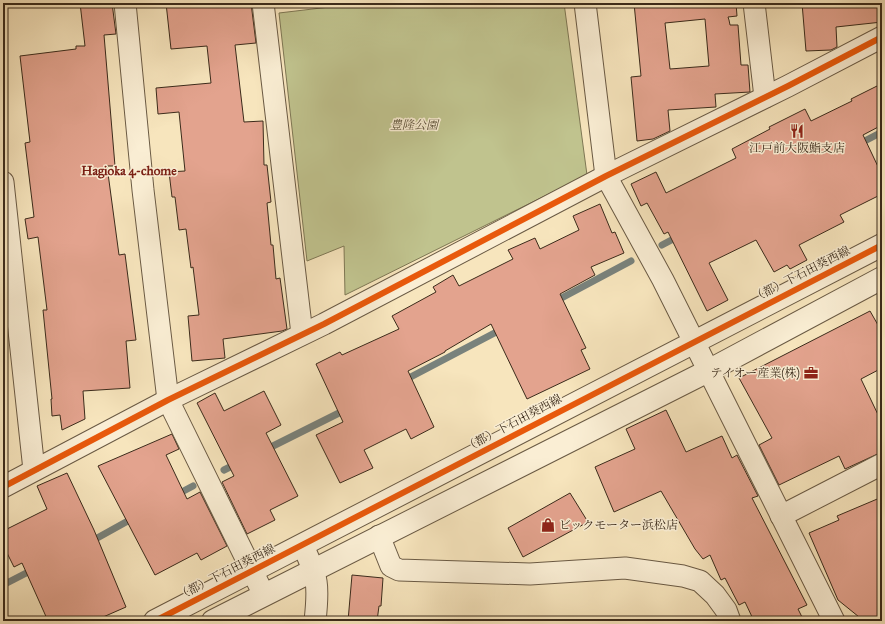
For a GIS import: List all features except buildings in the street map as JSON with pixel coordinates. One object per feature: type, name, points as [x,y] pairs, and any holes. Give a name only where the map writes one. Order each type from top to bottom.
[{"type":"street","points":[[125,3],[143,190],[168,400],[244,552],[251,571],[264,594]]},
{"type":"street","points":[[263,3],[302,334]]},
{"type":"street","points":[[585,3],[606,176],[663,280],[834,621]]},
{"type":"street","points":[[754,3],[765,98]]},
{"type":"street","points":[[3,487],[168,400],[302,334],[513,226],[606,176],[765,98],[882,37]]},
{"type":"street","points":[[3,182],[34,470]]},
{"type":"street","name":"（都）下石田葵西線","points":[[155,621],[251,571],[303,546],[882,245]]},
{"type":"street","points":[[214,621],[264,594],[708,371],[882,278]]},
{"type":"street","points":[[781,516],[882,464]]},
{"type":"street","points":[[379,536],[391,566],[404,571],[530,574],[625,568],[683,576],[700,581],[715,594],[726,610],[730,621]]},
{"type":"street","points":[[303,546],[314,570],[319,591],[315,621]]},
{"type":"green space","name":"豊隆公園","points":[[363,3],[564,3],[587,175],[345,295],[344,246],[307,261],[279,13]]},
{"type":"waterway","points":[[857,145],[882,132]]},
{"type":"waterway","points":[[662,245],[679,236]]},
{"type":"waterway","points":[[554,302],[631,261]]},
{"type":"waterway","points":[[403,381],[504,328]]},
{"type":"waterway","points":[[265,450],[347,409]]},
{"type":"waterway","points":[[224,470],[238,463]]},
{"type":"waterway","points":[[176,495],[193,486]]},
{"type":"waterway","points":[[90,542],[135,517]]},
{"type":"waterway","points":[[3,585],[34,569]]},
{"type":"cycle path","points":[[3,487],[168,400],[324,324],[606,176],[788,86],[882,37]]},
{"type":"cycle path","points":[[155,621],[882,245]]},
{"type":"place","name":"江戸前大阪鮨支店","points":[[797,131]]},
{"type":"place","name":"テイオー産業(株)","points":[[811,373]]},
{"type":"place","name":"ビックモーター浜松店","points":[[548,525]]},
{"type":"district","name":"Hagioka 4-chome","points":[[129,171]]}]
